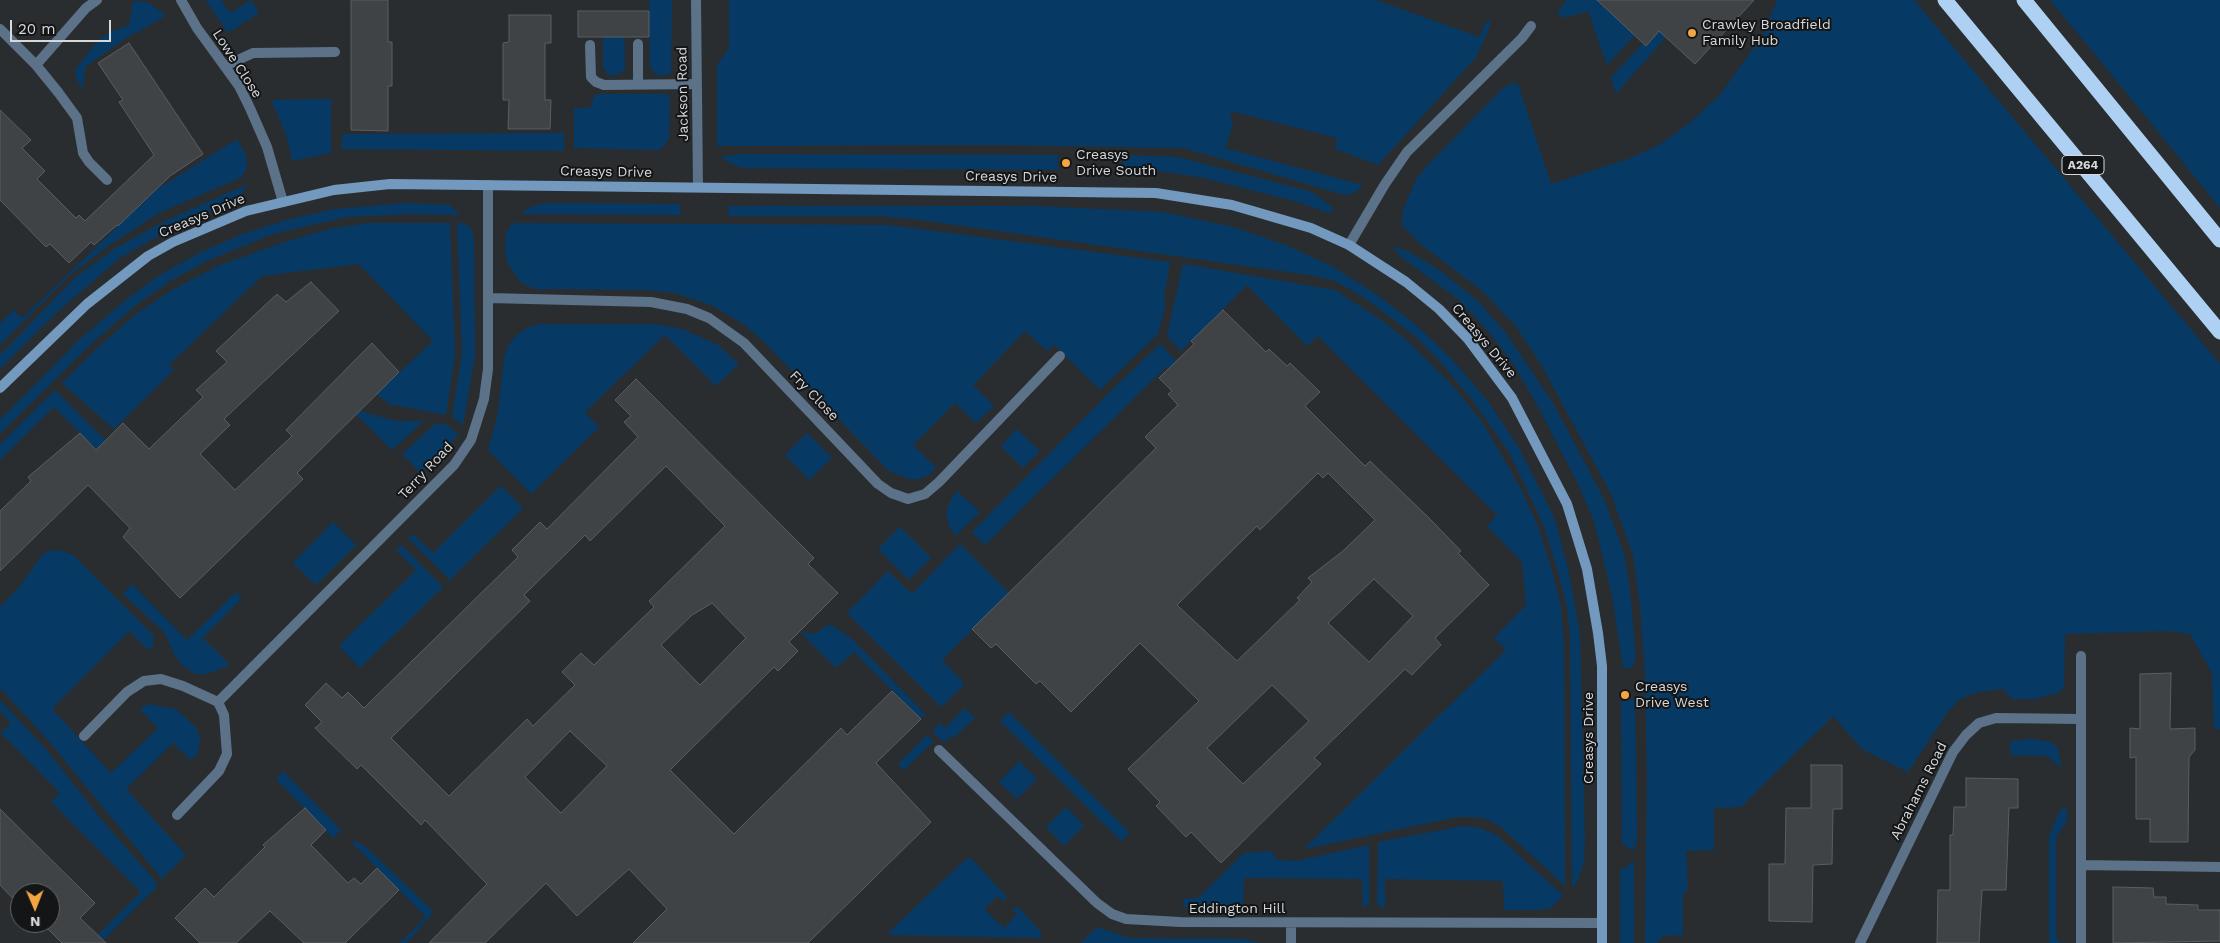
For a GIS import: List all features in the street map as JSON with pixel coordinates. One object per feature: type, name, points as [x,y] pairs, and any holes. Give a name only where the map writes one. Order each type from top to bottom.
[{"type":"highway","name":"A264","points":[[1945,0],[2220,332]]},
{"type":"highway","points":[[2024,0],[2220,240]]},
{"type":"street","points":[[36,65],[73,21],[97,0]]},
{"type":"street","name":"Lowe Close","points":[[181,0],[197,28],[239,86],[258,125],[283,202]]},
{"type":"street","name":"Jackson Road","points":[[696,0],[698,187]]},
{"type":"street","points":[[1349,245],[1402,159],[1522,38],[1531,26]]},
{"type":"street","points":[[0,29],[36,65],[77,118],[83,153],[107,180]]},
{"type":"street","points":[[638,44],[638,84]]},
{"type":"street","points":[[590,45],[591,77],[596,82],[604,84],[696,84]]},
{"type":"street","points":[[225,66],[253,52],[335,52]]},
{"type":"street","name":"Creasys Drive","points":[[0,388],[87,304],[148,256],[212,224],[246,211],[334,190],[390,184],[1156,193],[1191,197],[1267,214],[1311,228],[1349,245],[1422,294],[1455,325],[1479,352],[1512,398],[1528,426],[1557,482],[1576,527],[1592,595],[1602,666],[1602,943]]},
{"type":"street","name":"Terry Road","points":[[218,702],[463,453],[478,421],[484,399],[488,368],[488,185]]},
{"type":"street","name":"Fry Close","points":[[489,298],[651,302],[687,309],[709,318],[744,343],[878,484],[891,493],[908,498],[925,494],[939,482],[1060,356]]},
{"type":"street","points":[[2081,656],[2081,943]]},
{"type":"street","points":[[84,736],[127,692],[144,681],[162,679],[200,692],[218,702],[224,714],[227,754],[219,771],[177,815]]},
{"type":"street","name":"Abrahams Road","points":[[1860,943],[1942,771],[1966,735],[1979,723],[1996,718],[2081,719]]},
{"type":"street","name":"Eddington Hill","points":[[939,750],[1097,903],[1112,914],[1142,921],[1602,923]]},
{"type":"street","points":[[2082,865],[2220,866]]},
{"type":"street","points":[[1291,923],[1291,943]]},
{"type":"shaded area","points":[[206,0],[221,0],[230,13],[251,0],[259,13],[228,33]]},
{"type":"shaded area","points":[[649,0],[672,0],[671,74],[658,75],[653,72],[650,66]]},
{"type":"shaded area","points":[[729,0],[1376,0],[1479,37],[1489,20],[1491,24],[1477,56],[1378,165],[1335,149],[1337,138],[1230,111],[1233,125],[1225,148],[1363,185],[1355,193],[1344,195],[1184,148],[998,145],[717,146],[717,65],[729,48]]},
{"type":"shaded area","points":[[1567,0],[1605,0],[1648,21],[1607,65],[1588,11],[1565,18],[1557,12]]},
{"type":"shaded area","points":[[1777,0],[1914,0],[2220,364],[2220,729],[2214,729],[2212,673],[2190,634],[2168,631],[2065,634],[2064,686],[2059,693],[2035,699],[2012,699],[2003,689],[1978,692],[1960,699],[1947,713],[1908,772],[1862,749],[1833,716],[1741,807],[1714,808],[1714,850],[1686,851],[1688,889],[1683,894],[1683,935],[1663,936],[1657,943],[1645,943],[1647,777],[1645,669],[1640,606],[1633,555],[1611,494],[1542,366],[1515,325],[1481,290],[1423,246],[1402,226],[1403,210],[1417,178],[1428,165],[1503,88],[1512,83],[1518,84],[1551,184],[1628,159],[1659,145],[1687,125],[1719,96],[1763,35]]},
{"type":"shaded area","points":[[2050,0],[2220,0],[2220,208],[2103,64]]},
{"type":"shaded area","points":[[133,2],[149,3],[166,16],[126,38],[85,67],[83,89],[76,79],[76,69],[95,44],[108,33],[129,25]]},
{"type":"shaded area","points":[[603,11],[624,11],[625,70],[617,75],[608,75],[603,67]]},
{"type":"shaded area","points":[[1657,29],[1666,37],[1616,94],[1611,77]]},
{"type":"shaded area","points":[[666,94],[670,98],[669,138],[664,146],[659,150],[574,148],[574,108],[590,108],[595,95]]},
{"type":"shaded area","points":[[331,99],[331,153],[292,161],[287,137],[271,100]]},
{"type":"shaded area","points":[[564,133],[564,151],[341,149],[343,134]]},
{"type":"shaded area","points":[[237,139],[246,155],[247,167],[242,177],[159,213],[108,246],[69,276],[0,345],[0,324],[13,310],[22,318],[156,190]]},
{"type":"shaded area","points":[[737,154],[1058,155],[1058,170],[741,168],[720,158]]},
{"type":"shaded area","points":[[1122,155],[1178,157],[1312,192],[1335,209],[1328,213],[1298,202],[1204,178],[1165,172],[1124,171]]},
{"type":"shaded area","points":[[248,184],[243,192],[234,200],[167,231],[120,258],[56,313],[0,369],[0,355],[77,276],[114,249],[163,222]]},
{"type":"shaded area","points":[[407,203],[449,205],[461,215],[407,214],[347,217],[273,234],[207,261],[172,280],[135,306],[90,345],[0,434],[0,420],[81,338],[127,299],[160,275],[201,252],[243,234],[286,220],[335,209]]},
{"type":"shaded area","points":[[546,203],[680,204],[681,215],[519,214],[536,205]]},
{"type":"shaded area","points":[[728,206],[1034,206],[1163,212],[1233,227],[1291,247],[1333,267],[1379,296],[1416,325],[1451,358],[1487,400],[1518,446],[1554,517],[1568,568],[1580,634],[1585,843],[1584,862],[1577,882],[1572,888],[1570,634],[1567,608],[1558,572],[1543,524],[1509,452],[1472,400],[1416,337],[1363,297],[1335,281],[1310,275],[913,219],[877,216],[729,216]]},
{"type":"shaded area","points":[[367,223],[450,223],[455,354],[446,415],[389,404],[376,394],[433,341],[359,264],[262,276],[169,365],[174,370],[114,429],[62,383],[96,349],[136,314],[172,290],[220,265],[291,240],[330,229]]},
{"type":"shaded area","points":[[457,223],[466,223],[472,231],[474,240],[475,356],[463,425],[452,417],[462,352]]},
{"type":"shaded area","points":[[512,223],[888,225],[1170,262],[1164,297],[1165,307],[1158,334],[1100,390],[1054,345],[1047,351],[1025,331],[973,385],[994,406],[976,423],[955,403],[913,445],[936,468],[929,475],[919,479],[909,479],[889,471],[761,339],[743,324],[711,305],[675,293],[646,290],[535,289],[521,283],[507,262],[505,250],[506,234]]},
{"type":"shaded area","points":[[1392,245],[1413,254],[1442,272],[1478,301],[1506,333],[1553,403],[1604,499],[1624,553],[1630,590],[1635,647],[1635,661],[1632,668],[1623,668],[1612,595],[1594,521],[1579,486],[1541,412],[1514,365],[1487,330],[1458,299],[1401,257]]},
{"type":"shaded area","points":[[1183,264],[1335,290],[1383,321],[1410,343],[1453,386],[1482,422],[1520,487],[1537,524],[1552,570],[1561,607],[1564,646],[1565,886],[1501,827],[1487,819],[1473,817],[1457,817],[1304,849],[1506,650],[1494,638],[1526,605],[1522,562],[1487,526],[1497,515],[1318,336],[1307,346],[1247,285],[1181,351],[1167,336]]},
{"type":"shaded area","points":[[540,324],[654,324],[682,329],[718,345],[739,364],[716,386],[665,335],[585,412],[599,427],[531,494],[488,450],[498,414],[504,359],[508,346],[517,335],[528,327]]},
{"type":"shaded area","points":[[1160,344],[1230,417],[1235,434],[1167,366],[985,545],[972,532]]},
{"type":"shaded area","points":[[55,390],[119,454],[110,463],[54,407],[0,460],[0,444]]},
{"type":"shaded area","points":[[352,401],[363,412],[396,421],[424,421],[392,450],[347,405]]},
{"type":"shaded area","points":[[435,424],[446,424],[459,434],[422,474],[402,454]]},
{"type":"shaded area","points":[[1017,429],[1040,451],[1023,468],[1001,446]]},
{"type":"shaded area","points":[[807,433],[832,458],[809,480],[785,455]]},
{"type":"shaded area","points":[[501,486],[523,508],[450,580],[408,538],[413,534],[433,553]]},
{"type":"shaded area","points":[[957,491],[980,512],[955,536],[949,526],[946,513],[950,501]]},
{"type":"shaded area","points":[[333,522],[356,545],[316,585],[293,563]]},
{"type":"shaded area","points":[[900,527],[931,558],[909,580],[878,549]]},
{"type":"shaded area","points":[[960,544],[1009,593],[942,660],[965,684],[941,707],[847,613],[888,571],[912,594]]},
{"type":"shaded area","points":[[401,545],[443,587],[360,668],[339,646],[416,570],[396,550]]},
{"type":"shaded area","points":[[59,550],[73,555],[153,635],[154,644],[148,650],[129,631],[52,709],[111,773],[158,728],[140,709],[148,704],[176,709],[195,726],[200,738],[198,753],[191,760],[173,743],[126,789],[186,855],[162,879],[47,739],[0,688],[0,607],[21,585],[42,555],[49,551]]},
{"type":"shaded area","points":[[132,584],[187,640],[236,592],[242,598],[203,638],[230,665],[207,674],[195,674],[181,664],[174,654],[165,633],[123,594]]},
{"type":"shaded area","points":[[832,625],[852,639],[925,714],[921,719],[854,652],[836,668],[800,632],[815,634],[826,626]]},
{"type":"shaded area","points":[[1635,699],[1637,841],[1633,851],[1622,843],[1621,701]]},
{"type":"shaded area","points":[[0,700],[45,748],[107,826],[156,882],[157,887],[100,943],[90,943],[141,892],[51,802],[60,793],[1,733],[11,723],[0,711]]},
{"type":"shaded area","points":[[965,708],[975,718],[954,738],[951,736],[944,743],[932,731],[940,723],[945,728]]},
{"type":"shaded area","points":[[1009,712],[1130,833],[1121,841],[1000,721]]},
{"type":"shaded area","points":[[927,735],[934,741],[904,770],[898,764]]},
{"type":"shaded area","points":[[2032,739],[2051,742],[2058,748],[2061,768],[2047,756],[2010,755],[2010,741]]},
{"type":"shaded area","points":[[1019,761],[1037,779],[1017,799],[999,782]]},
{"type":"shaded area","points":[[283,771],[341,830],[333,838],[276,779]]},
{"type":"shaded area","points":[[1066,807],[1084,825],[1064,846],[1046,827]]},
{"type":"shaded area","points":[[2061,808],[2067,809],[2067,821],[2056,837],[2056,937],[2060,943],[2049,943],[2049,836]]},
{"type":"shaded area","points":[[1463,826],[1480,828],[1496,835],[1563,895],[1562,897],[1552,907],[1543,910],[1504,910],[1503,881],[1385,879],[1385,909],[1377,904],[1378,842]]},
{"type":"shaded area","points":[[355,841],[366,847],[432,910],[431,916],[406,943],[400,943],[426,917],[352,843]]},
{"type":"shaded area","points":[[1369,845],[1369,904],[1363,908],[1362,879],[1244,878],[1243,908],[1184,907],[1183,899],[1198,898],[1244,853],[1271,851],[1277,860],[1296,861]]},
{"type":"shaded area","points":[[971,858],[1007,897],[1003,901],[998,896],[984,909],[1004,928],[1017,914],[1012,910],[1017,906],[1042,933],[1040,938],[890,935],[889,932],[966,859]]},
{"type":"shaded area","points":[[1634,861],[1634,943],[1620,943],[1620,871]]},
{"type":"shaded area","points":[[1097,927],[1129,938],[1243,939],[1260,943],[1081,943]]},
{"type":"building","points":[[351,0],[388,0],[388,42],[392,42],[392,86],[388,86],[388,131],[351,130]]},
{"type":"building","name":"Crawley Broadfield Family Hub","points":[[1597,0],[1754,0],[1695,64],[1659,31],[1646,46]]},
{"type":"building","points":[[578,11],[649,11],[649,37],[578,37]]},
{"type":"building","points":[[509,15],[551,15],[551,43],[545,43],[545,100],[551,100],[550,129],[508,129],[509,100],[503,100],[503,43],[509,42]]},
{"type":"building","points":[[129,43],[203,154],[170,176],[118,226],[94,245],[91,242],[69,263],[50,244],[46,247],[0,200],[0,110],[31,140],[22,148],[45,171],[37,179],[76,218],[79,215],[85,221],[154,155],[119,102],[123,100],[98,63]]},
{"type":"building","points":[[311,282],[339,311],[224,419],[230,425],[200,454],[235,490],[292,436],[286,430],[372,343],[399,372],[297,473],[303,479],[180,598],[123,537],[130,528],[88,485],[0,571],[0,511],[31,481],[28,477],[80,433],[96,450],[123,423],[149,449],[203,397],[196,390],[227,362],[216,351],[277,294],[286,302]]},
{"type":"building","points":[[1223,310],[1266,352],[1269,349],[1287,366],[1290,363],[1320,392],[1305,406],[1365,466],[1370,461],[1430,519],[1461,551],[1458,553],[1489,585],[1435,638],[1441,645],[1412,675],[1405,669],[1314,758],[1321,764],[1221,863],[1191,832],[1186,837],[1156,806],[1160,802],[1128,769],[1199,701],[1140,643],[1071,712],[1040,681],[1036,684],[996,644],[991,648],[972,629],[1156,448],[1145,437],[1178,405],[1168,394],[1172,391],[1159,378],[1194,344],[1191,341]],"holes":[[[1318,473],[1323,478],[1328,473],[1375,520],[1343,551],[1308,578],[1312,582],[1297,598],[1300,600],[1237,661],[1177,605],[1257,526],[1260,530]],[[1374,579],[1413,616],[1369,662],[1328,623]],[[1272,685],[1309,721],[1243,784],[1207,748]]]},
{"type":"building","points":[[636,379],[814,558],[808,564],[838,593],[789,642],[798,651],[778,671],[774,667],[670,770],[734,834],[841,728],[847,735],[892,691],[921,719],[876,763],[931,822],[808,943],[633,943],[667,909],[629,869],[577,916],[546,883],[485,943],[429,943],[487,884],[425,820],[421,825],[361,765],[357,769],[315,728],[322,722],[305,705],[326,683],[342,698],[348,692],[364,708],[518,557],[512,550],[540,522],[547,529],[638,437],[624,422],[631,416],[615,400]],"holes":[[[666,466],[725,526],[649,601],[654,607],[594,665],[581,653],[562,672],[575,685],[533,726],[527,719],[449,796],[391,738],[530,601],[524,595],[585,535],[590,541]],[[712,603],[746,638],[700,685],[661,645],[692,615]],[[570,731],[607,766],[561,813],[525,777]]]},
{"type":"building","points":[[2171,673],[2170,729],[2195,728],[2195,750],[2189,757],[2188,842],[2150,842],[2150,819],[2136,819],[2136,757],[2130,758],[2130,728],[2140,729],[2140,674]]},
{"type":"building","points":[[1811,765],[1842,765],[1842,809],[1833,809],[1832,864],[1813,865],[1812,922],[1769,921],[1769,864],[1785,864],[1786,808],[1811,808]]},
{"type":"building","points":[[1966,778],[2018,779],[2018,808],[2009,808],[2006,890],[1982,890],[1979,943],[1937,943],[1938,890],[1950,890],[1950,835],[1953,835],[1954,807],[1966,807]]},
{"type":"building","points":[[305,808],[326,830],[311,845],[348,883],[354,878],[361,884],[377,868],[399,890],[345,943],[304,943],[270,911],[236,943],[200,943],[175,918],[205,888],[214,897],[265,847],[263,845]]},
{"type":"building","points":[[0,809],[95,903],[80,918],[106,943],[62,943],[52,933],[60,933],[60,883],[10,883],[10,896],[0,885]]},
{"type":"building","points":[[2113,887],[2153,888],[2154,897],[2166,897],[2166,904],[2198,905],[2198,910],[2220,910],[2220,941],[2113,943]]},
{"type":"place","name":"Crawley Broadfield Family Hub","points":[[1692,33]]},
{"type":"place","name":"Creasys Drive South","points":[[1066,163]]},
{"type":"place","name":"Creasys Drive West","points":[[1625,695]]}]
